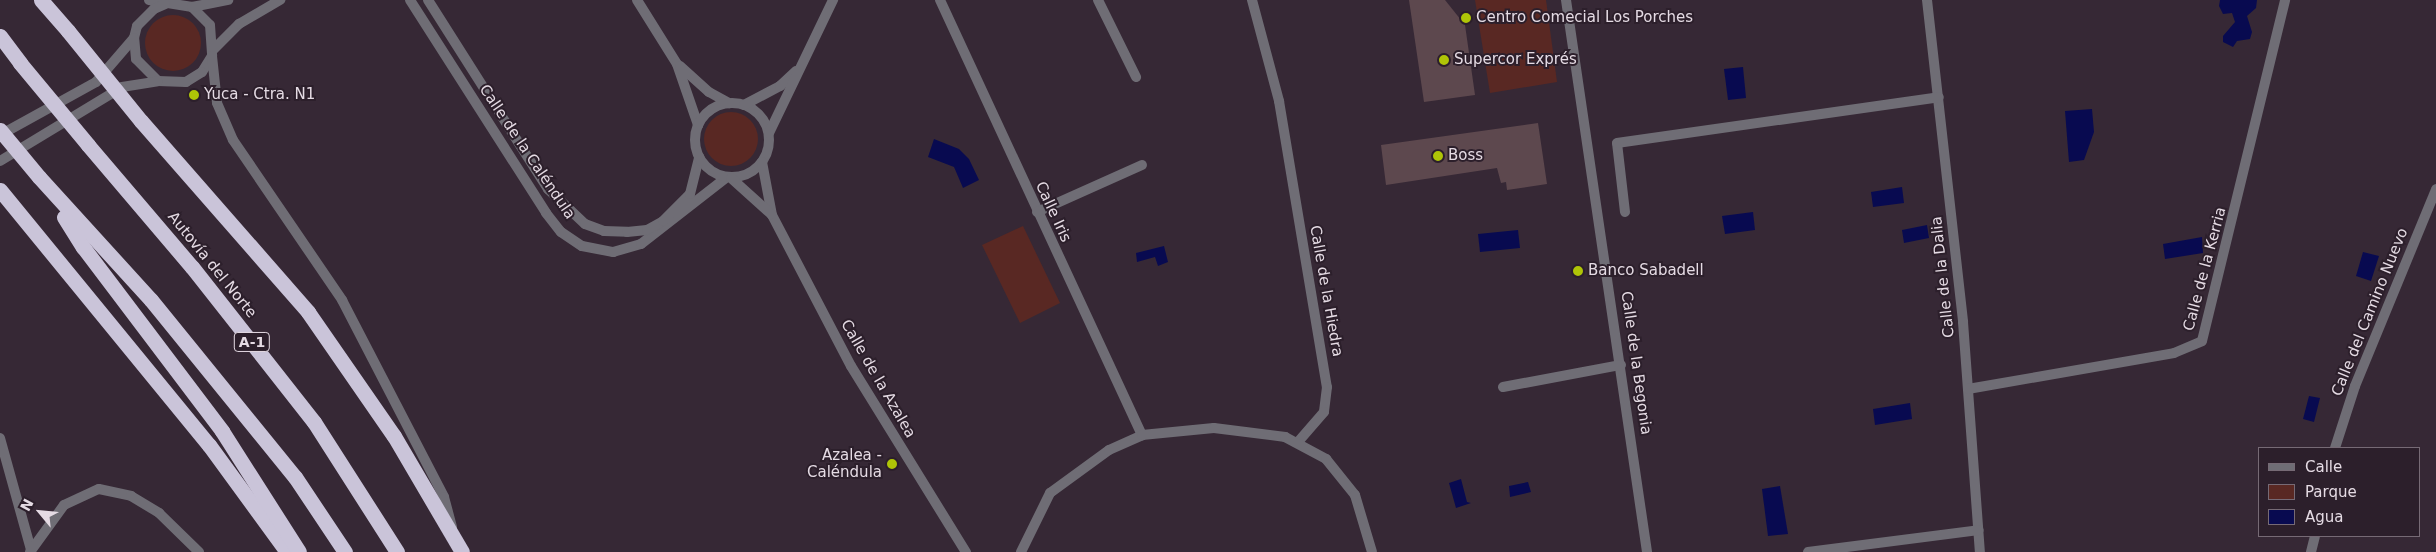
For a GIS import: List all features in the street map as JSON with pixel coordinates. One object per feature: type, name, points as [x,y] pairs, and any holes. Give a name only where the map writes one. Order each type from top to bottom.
[{"type":"highway","points":[[41,0],[141,121],[308,312],[394,436],[462,552]]},
{"type":"highway","name":"Autovía del Norte","points":[[0,36],[88,146],[192,267],[314,422],[397,552]]},
{"type":"highway","points":[[0,130],[43,182],[164,315],[295,477],[345,552]]},
{"type":"highway","points":[[43,182],[83,247],[222,431],[298,552]]},
{"type":"highway","points":[[3,194],[209,445],[286,552]]},
{"type":"street","points":[[149,0],[192,8],[228,0]]},
{"type":"street","points":[[0,161],[122,87],[158,81],[186,82],[202,72],[213,53],[239,24],[280,0]]},
{"type":"street","name":"Calle de la Caléndula","points":[[410,0],[546,213],[561,232],[582,246],[613,252],[641,244],[684,214],[729,178]]},
{"type":"street","name":"Calle de la Caléndula","points":[[428,0],[548,189],[585,224],[604,231],[627,232],[647,230],[663,221],[690,194],[699,158]]},
{"type":"street","points":[[637,0],[677,64],[698,125]]},
{"type":"street","points":[[729,103],[711,110],[698,125],[695,138],[699,158],[706,167],[729,178],[753,171],[762,162],[769,133],[834,0]]},
{"type":"street","name":"Calle Iris","points":[[940,0],[1142,435]]},
{"type":"street","points":[[1098,0],[1136,77]]},
{"type":"street","name":"Calle de la Hiedra","points":[[1252,0],[1279,101],[1327,387],[1324,412],[1298,442]]},
{"type":"street","name":"Calle de la Begonia","points":[[1566,0],[1622,365],[1647,552]]},
{"type":"street","name":"Calle de la Dalia","points":[[1927,0],[1940,97],[1968,389],[1980,552]]},
{"type":"street","name":"Calle de la Kerria","points":[[1968,389],[2174,353],[2202,341],[2285,0]]},
{"type":"street","points":[[0,135],[96,82],[134,38],[144,16],[165,4]]},
{"type":"street","points":[[192,8],[210,25],[217,103],[234,140],[342,300],[444,497],[454,538]]},
{"type":"street","points":[[134,38],[141,68],[158,81]]},
{"type":"street","points":[[744,105],[780,86],[807,58]]},
{"type":"street","points":[[677,64],[709,92],[729,103],[744,105],[760,114],[769,133]]},
{"type":"street","points":[[1625,212],[1617,143],[1940,97]]},
{"type":"street","name":"Calle de la Azalea","points":[[762,162],[772,215],[850,366],[966,552]]},
{"type":"street","points":[[1037,212],[1142,165]]},
{"type":"street","name":"Calle de la Azalea","points":[[729,178],[772,215]]},
{"type":"street","name":"Calle del Camino Nuevo","points":[[2335,447],[2355,386],[2436,189]]},
{"type":"street","points":[[1503,387],[1622,365]]},
{"type":"street","points":[[1015,552],[1022,548],[1050,493],[1109,450],[1142,435],[1214,428],[1261,431],[1298,442],[1326,459],[1347,481],[1355,495],[1372,552]]},
{"type":"street","points":[[0,438],[30,551]]},
{"type":"street","points":[[30,551],[64,505],[100,489],[130,496],[159,513],[199,552]]},
{"type":"street","points":[[1808,552],[1979,530]]},
{"type":"street","points":[[2311,552],[2315,537]]},
{"type":"green space","points":[[1475,0],[1546,0],[1557,82],[1490,93]]},
{"type":"green space","points":[[173,15],[193,23],[201,43],[193,63],[173,71],[153,63],[145,43],[153,23]]},
{"type":"green space","points":[[731,112],[741,114],[750,120],[756,129],[758,139],[756,149],[750,158],[741,164],[731,166],[721,164],[712,158],[706,149],[704,139],[706,129],[712,120],[721,114]]},
{"type":"green space","points":[[1023,226],[1060,303],[1020,323],[982,245]]},
{"type":"water","points":[[2220,0],[2257,0],[2256,8],[2247,16],[2252,32],[2250,39],[2237,41],[2233,47],[2223,42],[2223,36],[2235,22],[2232,13],[2223,14],[2219,6]]},
{"type":"water","points":[[1743,67],[1746,98],[1728,100],[1724,69]]},
{"type":"water","points":[[2092,109],[2094,132],[2084,160],[2069,162],[2065,111]]},
{"type":"water","points":[[934,139],[959,149],[969,159],[979,180],[963,188],[954,167],[928,157]]},
{"type":"water","points":[[1902,187],[1904,203],[1873,207],[1871,192]]},
{"type":"water","points":[[1753,212],[1755,230],[1725,234],[1722,216]]},
{"type":"water","points":[[1927,225],[1929,238],[1904,243],[1902,230]]},
{"type":"water","points":[[1518,230],[1520,248],[1480,252],[1478,234]]},
{"type":"water","points":[[2202,237],[2203,253],[2165,259],[2163,244]]},
{"type":"water","points":[[1164,246],[1168,262],[1158,266],[1155,257],[1137,262],[1136,253]]},
{"type":"water","points":[[2363,252],[2379,256],[2371,281],[2356,276]]},
{"type":"water","points":[[2309,396],[2320,398],[2314,422],[2303,419]]},
{"type":"water","points":[[1910,403],[1912,419],[1875,425],[1873,409]]},
{"type":"water","points":[[1461,479],[1467,502],[1471,503],[1456,508],[1449,483]]},
{"type":"water","points":[[1528,482],[1531,492],[1510,497],[1509,486]]},
{"type":"water","points":[[1780,486],[1788,534],[1768,536],[1762,489]]},
{"type":"building","name":"Supercor Exprés","points":[[1409,0],[1445,0],[1465,25],[1475,95],[1424,102]]},
{"type":"building","name":"Boss","points":[[1538,123],[1547,184],[1507,190],[1506,182],[1501,183],[1497,168],[1386,185],[1381,145]]},
{"type":"place","name":"Centro Comecial Los Porches","points":[[1466,18]]},
{"type":"place","name":"Supercor Exprés","points":[[1444,60]]},
{"type":"place","name":"Yuca - Ctra. N1","points":[[194,95]]},
{"type":"place","name":"Boss","points":[[1438,156]]},
{"type":"place","name":"Banco Sabadell","points":[[1578,271]]},
{"type":"place","name":"Azalea - Caléndula","points":[[892,464]]}]
